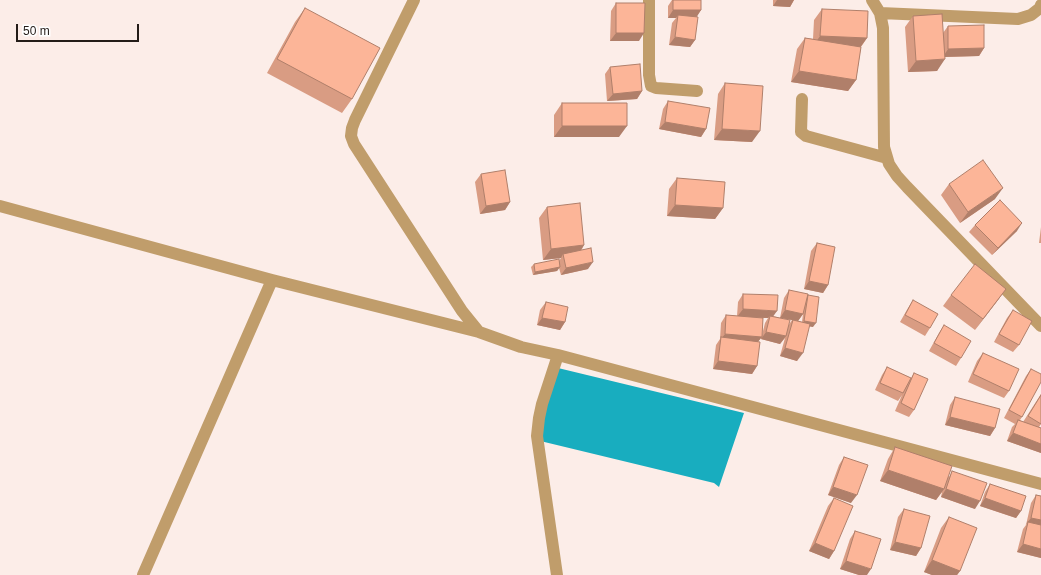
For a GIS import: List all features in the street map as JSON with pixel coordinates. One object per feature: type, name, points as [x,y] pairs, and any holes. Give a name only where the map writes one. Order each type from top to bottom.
[{"type":"street","points":[[417,0],[414,0],[355,120],[351,136],[354,144],[462,311],[479,332]]},
{"type":"street","points":[[649,0],[649,74],[651,86],[656,88],[697,91]]},
{"type":"street","points":[[872,0],[880,12],[883,28],[884,147],[889,164],[907,187],[1041,326]]},
{"type":"street","points":[[880,12],[1018,19],[1031,15],[1040,8],[1041,5]]},
{"type":"street","points":[[802,99],[801,132],[806,136],[887,158]]},
{"type":"street","points":[[0,206],[272,280],[479,332],[521,347],[558,355],[1041,484]]},
{"type":"street","points":[[143,575],[272,280]]},
{"type":"street","points":[[557,575],[537,436],[542,404],[558,355]]},
{"type":"water","points":[[558,368],[744,413],[719,487],[714,483],[532,439]]},
{"type":"building","points":[[673,0],[701,0],[701,10],[673,10]]},
{"type":"building","points":[[616,3],[645,3],[644,33],[616,33]]},
{"type":"building","points":[[305,8],[380,48],[352,99],[277,59]]},
{"type":"building","points":[[822,9],[868,11],[867,38],[820,36]]},
{"type":"building","points":[[942,14],[945,59],[916,61],[913,16]]},
{"type":"building","points":[[678,15],[698,17],[695,40],[675,37]]},
{"type":"building","points":[[984,25],[984,48],[948,49],[948,26]]},
{"type":"building","points":[[805,38],[861,47],[856,80],[799,71]]},
{"type":"building","points":[[640,64],[642,91],[613,94],[610,67]]},
{"type":"building","points":[[725,83],[763,86],[760,131],[722,129]]},
{"type":"building","points":[[668,101],[710,108],[706,129],[665,122]]},
{"type":"building","points":[[562,103],[627,103],[627,126],[562,126]]},
{"type":"building","points":[[983,160],[1003,188],[968,212],[949,184]]},
{"type":"building","points":[[505,170],[510,202],[486,206],[481,174]]},
{"type":"building","points":[[677,178],[725,182],[723,208],[675,205]]},
{"type":"building","points":[[1000,200],[1022,223],[998,248],[975,225]]},
{"type":"building","points":[[580,203],[584,245],[551,249],[547,207]]},
{"type":"building","points":[[817,243],[835,247],[828,285],[809,281]]},
{"type":"building","points":[[591,248],[593,262],[566,268],[563,254]]},
{"type":"building","points":[[559,259],[560,267],[535,272],[534,264]]},
{"type":"building","points":[[975,264],[1006,289],[983,319],[951,295]]},
{"type":"building","points":[[789,290],[808,294],[803,314],[785,310]]},
{"type":"building","points":[[743,294],[778,295],[777,311],[743,309]]},
{"type":"building","points":[[808,295],[819,297],[816,323],[804,321]]},
{"type":"building","points":[[913,300],[938,314],[930,328],[905,315]]},
{"type":"building","points":[[546,302],[568,307],[565,322],[542,318]]},
{"type":"building","points":[[1013,310],[1032,321],[1019,345],[999,334]]},
{"type":"building","points":[[726,315],[763,318],[762,337],[725,334]]},
{"type":"building","points":[[770,316],[790,320],[786,336],[766,332]]},
{"type":"building","points":[[793,320],[810,324],[803,353],[785,348]]},
{"type":"building","points":[[944,325],[971,341],[961,358],[934,343]]},
{"type":"building","points":[[721,337],[760,342],[757,366],[718,361]]},
{"type":"building","points":[[983,353],[1019,369],[1009,391],[973,374]]},
{"type":"building","points":[[887,367],[911,378],[903,393],[880,383]]},
{"type":"building","points":[[1031,369],[1041,374],[1041,382],[1022,417],[1009,410]]},
{"type":"building","points":[[914,373],[928,379],[914,410],[901,403]]},
{"type":"building","points":[[1041,395],[1041,424],[1028,416]]},
{"type":"building","points":[[955,397],[1000,409],[995,428],[950,417]]},
{"type":"building","points":[[1018,420],[1041,428],[1041,444],[1013,433]]},
{"type":"building","points":[[895,447],[952,466],[944,489],[888,470]]},
{"type":"building","points":[[844,457],[868,465],[857,495],[833,487]]},
{"type":"building","points":[[952,471],[987,483],[980,501],[946,489]]},
{"type":"building","points":[[990,484],[1026,496],[1021,511],[985,498]]},
{"type":"building","points":[[1036,495],[1041,496],[1041,520],[1031,518]]},
{"type":"building","points":[[834,498],[853,506],[834,551],[815,543]]},
{"type":"building","points":[[904,509],[930,516],[921,548],[895,542]]},
{"type":"building","points":[[949,517],[977,528],[960,571],[932,560]]},
{"type":"building","points":[[1028,522],[1041,525],[1041,549],[1023,544]]},
{"type":"building","points":[[855,531],[881,539],[871,569],[846,561]]}]
